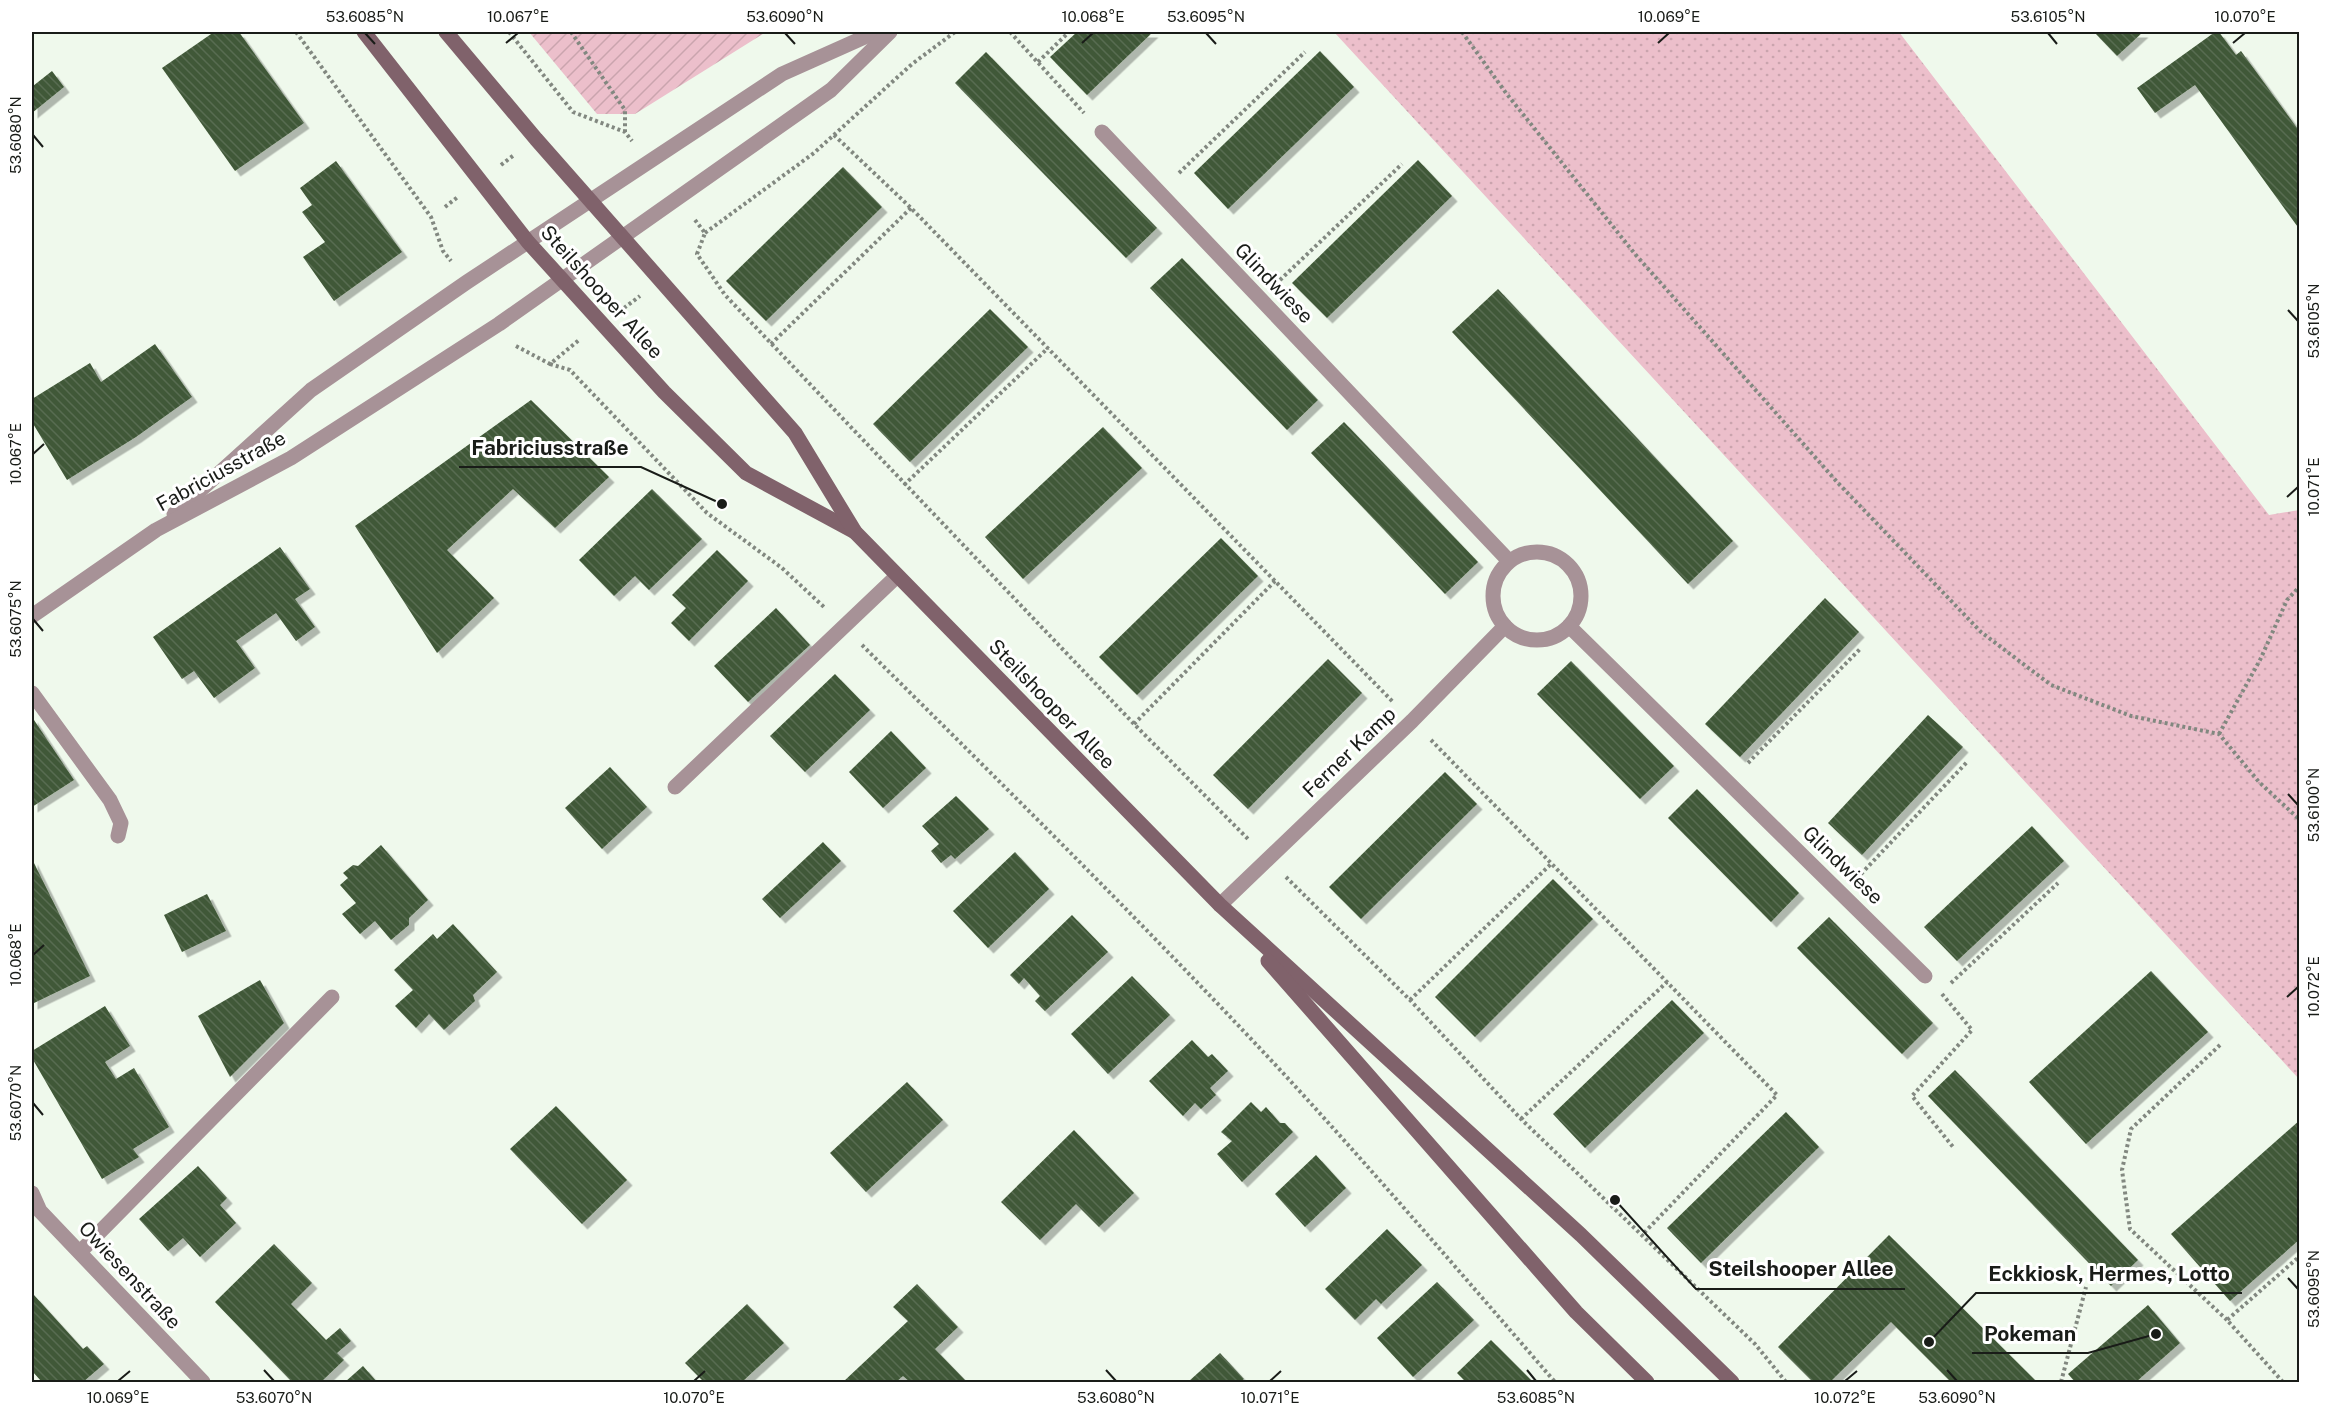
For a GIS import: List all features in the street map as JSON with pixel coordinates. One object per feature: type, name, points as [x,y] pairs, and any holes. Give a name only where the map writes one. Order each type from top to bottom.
[{"type":"main road","name":"Steilshooper Allee","points":[[364,32],[528,242],[664,392],[746,473],[855,532]]},
{"type":"main road","name":"Steilshooper Allee","points":[[446,32],[590,201],[795,433],[855,532],[1220,905],[1581,1235],[1732,1383]]},
{"type":"main road","name":"Steilshooper Allee","points":[[1220,905],[1576,1312],[1647,1383]]},
{"type":"street","name":"Fabriciusstraße","points":[[156,530],[311,390],[528,242],[782,74],[876,32]]},
{"type":"street","name":"Fabriciusstraße","points":[[32,616],[156,530],[291,458],[499,324],[831,90],[890,32]]},
{"type":"street","name":"Glindwiese","points":[[1102,132],[1509,561]]},
{"type":"street","points":[[1536,551],[1551,554],[1564,561],[1576,579],[1581,600],[1577,614],[1569,626],[1558,635],[1530,639],[1516,635],[1496,614],[1493,600],[1494,585],[1499,572],[1509,561],[1522,554],[1536,551]]},
{"type":"street","points":[[675,787],[897,576]]},
{"type":"street","name":"Ferner Kamp","points":[[1220,905],[1412,720],[1505,626]]},
{"type":"street","name":"Glindwiese","points":[[1569,626],[1925,976]]},
{"type":"street","points":[[32,693],[110,800],[121,823],[118,836]]},
{"type":"street","points":[[80,1252],[332,997]]},
{"type":"street","name":"Owiesenstraße","points":[[32,1193],[40,1210],[203,1383]]},
{"type":"path","points":[[296,32],[431,217],[443,251]]},
{"type":"path","points":[[509,32],[573,112],[625,132],[638,148]]},
{"type":"path","points":[[571,32],[625,110],[625,132]]},
{"type":"path","points":[[955,32],[912,64],[814,153],[705,233],[697,254],[724,295],[1134,724],[1410,1000],[1521,1119],[1755,1344],[1786,1383]]},
{"type":"path","points":[[1010,32],[1102,132]]},
{"type":"path","points":[[1038,62],[1069,32]]},
{"type":"path","points":[[1462,32],[1506,93],[1635,254],[1838,483],[1982,632],[2051,685],[2131,716],[2219,734],[2259,782],[2300,820]]},
{"type":"path","points":[[1159,193],[1305,52]]},
{"type":"path","points":[[834,135],[910,208],[1048,348],[1777,1095],[1642,1235]]},
{"type":"path","points":[[1260,299],[1402,164]]},
{"type":"path","points":[[771,344],[910,208]]},
{"type":"path","points":[[694,219],[705,233]]},
{"type":"path","points":[[904,485],[1048,348]]},
{"type":"path","points":[[518,349],[550,364],[570,370],[707,513],[782,568],[1050,832],[1281,1072],[1418,1222],[1555,1383]]},
{"type":"path","points":[[550,364],[562,353]]},
{"type":"path","points":[[1134,724],[1275,581]]},
{"type":"path","points":[[2219,734],[2260,660],[2288,600],[2300,586]]},
{"type":"path","points":[[1728,783],[1861,648]]},
{"type":"path","points":[[1842,894],[1968,761]]},
{"type":"path","points":[[1410,1000],[1552,863]]},
{"type":"path","points":[[1953,1148],[1912,1096],[1972,1030],[1941,993],[2058,883]]},
{"type":"path","points":[[1521,1119],[1667,982]]},
{"type":"path","points":[[2220,1045],[2131,1129],[2122,1170],[2130,1229],[2227,1320],[2283,1383]]},
{"type":"path","points":[[2227,1320],[2300,1256]]},
{"type":"path","points":[[2061,1383],[2086,1287]]},
{"type":"shaded area","points":[[529,32],[766,32],[635,114],[597,114]]},
{"type":"shaded area","points":[[1334,32],[1899,32],[2269,515],[2299,510],[2299,1079]]},
{"type":"building","points":[[214,32],[239,32],[304,123],[235,171],[162,68]]},
{"type":"building","points":[[1077,32],[1153,32],[1087,95],[1050,57]]},
{"type":"building","points":[[2094,32],[2143,32],[2117,56]]},
{"type":"building","points":[[2215,32],[2219,32],[2236,55],[2241,51],[2300,132],[2300,230],[2195,85],[2155,113],[2137,88]]},
{"type":"building","points":[[1320,51],[1354,87],[1228,209],[1194,173]]},
{"type":"building","points":[[986,52],[1157,228],[1126,258],[955,83]]},
{"type":"building","points":[[52,71],[64,87],[32,113],[32,84],[33,86]]},
{"type":"building","points":[[1418,160],[1452,196],[1327,318],[1292,283]]},
{"type":"building","points":[[336,161],[402,252],[334,301],[303,257],[325,242],[302,212],[312,205],[300,188]]},
{"type":"building","points":[[843,167],[882,207],[766,321],[726,281]]},
{"type":"building","points":[[1182,258],[1318,400],[1287,430],[1150,288]]},
{"type":"building","points":[[1498,289],[1733,541],[1688,584],[1452,332]]},
{"type":"building","points":[[990,309],[1028,347],[910,462],[873,424]]},
{"type":"building","points":[[155,344],[192,397],[136,437],[67,480],[32,422],[32,399],[90,363],[101,382]]},
{"type":"building","points":[[531,400],[609,477],[555,528],[513,489],[447,550],[494,598],[437,653],[355,526]]},
{"type":"building","points":[[1344,422],[1478,562],[1445,594],[1311,453]]},
{"type":"building","points":[[1103,427],[1142,468],[1023,579],[985,537]]},
{"type":"building","points":[[652,489],[702,539],[649,590],[635,576],[614,596],[579,560]]},
{"type":"building","points":[[1221,538],[1258,576],[1137,695],[1099,657]]},
{"type":"building","points":[[280,547],[310,589],[295,599],[315,627],[296,641],[276,613],[236,641],[255,668],[214,698],[194,671],[182,679],[153,637]]},
{"type":"building","points":[[717,550],[748,581],[689,641],[671,623],[686,608],[672,595]]},
{"type":"building","points":[[1825,598],[1859,632],[1740,757],[1705,724]]},
{"type":"building","points":[[776,608],[810,645],[748,702],[714,666]]},
{"type":"building","points":[[1328,659],[1362,693],[1248,809],[1213,775]]},
{"type":"building","points":[[1571,661],[1674,766],[1640,799],[1537,694]]},
{"type":"building","points":[[835,674],[870,710],[805,772],[770,736]]},
{"type":"building","points":[[1928,715],[1963,747],[1862,855],[1828,823]]},
{"type":"building","points":[[32,717],[74,780],[32,807]]},
{"type":"building","points":[[891,731],[926,768],[883,808],[849,772]]},
{"type":"building","points":[[610,767],[647,807],[602,849],[565,808]]},
{"type":"building","points":[[1445,772],[1477,804],[1361,919],[1329,887]]},
{"type":"building","points":[[1697,789],[1799,893],[1771,922],[1668,818]]},
{"type":"building","points":[[956,796],[989,829],[955,859],[951,855],[941,863],[931,851],[939,844],[922,826]]},
{"type":"building","points":[[2032,826],[2064,861],[1957,961],[1924,927]]},
{"type":"building","points":[[823,842],[841,861],[780,918],[762,899]]},
{"type":"building","points":[[381,845],[428,900],[409,918],[409,925],[391,940],[375,921],[360,934],[342,914],[356,903],[340,885],[348,878],[343,873],[353,865],[358,866]]},
{"type":"building","points":[[1015,852],[1049,889],[988,948],[953,911]]},
{"type":"building","points":[[32,859],[90,976],[32,1004]]},
{"type":"building","points":[[1553,879],[1593,919],[1475,1037],[1435,997]]},
{"type":"building","points":[[207,894],[226,931],[182,952],[164,915]]},
{"type":"building","points":[[1072,915],[1108,952],[1045,1011],[1035,1001],[1040,996],[1024,978],[1019,984],[1010,975]]},
{"type":"building","points":[[1829,917],[1933,1023],[1902,1054],[1797,948]]},
{"type":"building","points":[[453,924],[497,972],[473,995],[475,1001],[444,1030],[429,1014],[416,1028],[395,1006],[413,990],[394,970],[433,934],[437,939]]},
{"type":"building","points":[[2151,971],[2208,1032],[2086,1144],[2029,1082]]},
{"type":"building","points":[[1132,976],[1170,1015],[1108,1074],[1071,1034]]},
{"type":"building","points":[[260,980],[284,1023],[230,1077],[198,1016]]},
{"type":"building","points":[[1672,1000],[1704,1033],[1585,1148],[1553,1114]]},
{"type":"building","points":[[105,1006],[130,1046],[105,1062],[116,1079],[134,1068],[169,1127],[133,1149],[139,1157],[102,1179],[32,1058],[32,1051]]},
{"type":"building","points":[[1192,1040],[1208,1057],[1212,1054],[1228,1071],[1210,1088],[1216,1095],[1201,1109],[1195,1103],[1183,1116],[1149,1081]]},
{"type":"building","points":[[1955,1070],[2138,1260],[2111,1286],[1928,1096]]},
{"type":"building","points":[[907,1082],[943,1120],[866,1192],[830,1153]]},
{"type":"building","points":[[1251,1102],[1261,1112],[1266,1107],[1280,1123],[1285,1123],[1293,1132],[1242,1182],[1217,1154],[1232,1141],[1221,1132]]},
{"type":"building","points":[[556,1106],[627,1180],[582,1224],[510,1149]]},
{"type":"building","points":[[1786,1112],[1819,1147],[1701,1263],[1667,1228]]},
{"type":"building","points":[[2300,1120],[2300,1239],[2230,1301],[2171,1234]]},
{"type":"building","points":[[1074,1130],[1134,1193],[1099,1227],[1076,1204],[1040,1240],[1001,1202]]},
{"type":"building","points":[[1316,1155],[1346,1188],[1305,1227],[1275,1194]]},
{"type":"building","points":[[198,1166],[227,1198],[220,1205],[236,1223],[200,1257],[183,1238],[168,1251],[139,1219]]},
{"type":"building","points":[[1387,1229],[1422,1265],[1381,1304],[1376,1299],[1355,1320],[1325,1289]]},
{"type":"building","points":[[1889,1235],[2037,1382],[1951,1382],[1891,1322],[1830,1382],[1813,1382],[1778,1347]]},
{"type":"building","points":[[274,1244],[312,1283],[291,1304],[326,1340],[340,1328],[351,1341],[337,1353],[344,1360],[321,1382],[292,1382],[215,1302]]},
{"type":"building","points":[[1437,1282],[1474,1320],[1413,1377],[1377,1338]]},
{"type":"building","points":[[917,1284],[958,1327],[935,1349],[967,1382],[910,1382],[903,1376],[896,1382],[843,1382],[908,1321],[893,1307]]},
{"type":"building","points":[[34,1295],[83,1349],[87,1346],[104,1364],[83,1382],[42,1382],[32,1371],[32,1297]]},
{"type":"building","points":[[747,1304],[784,1343],[742,1382],[704,1382],[685,1363]]},
{"type":"building","points":[[2148,1305],[2180,1343],[2136,1382],[2075,1382],[2068,1374]]},
{"type":"building","points":[[1491,1340],[1533,1382],[1461,1382],[1464,1380],[1457,1373]]},
{"type":"building","points":[[1220,1353],[1244,1379],[1240,1382],[1188,1382]]},
{"type":"building","points":[[363,1366],[377,1382],[345,1382]]},
{"type":"place","name":"Fabriciusstraße","points":[[722,504]]},
{"type":"place","name":"Steilshooper Allee","points":[[1615,1200]]},
{"type":"place","name":"Pokeman","points":[[2156,1334]]},
{"type":"place","name":"Eckkiosk, Hermes, Lotto","points":[[1929,1342]]}]
